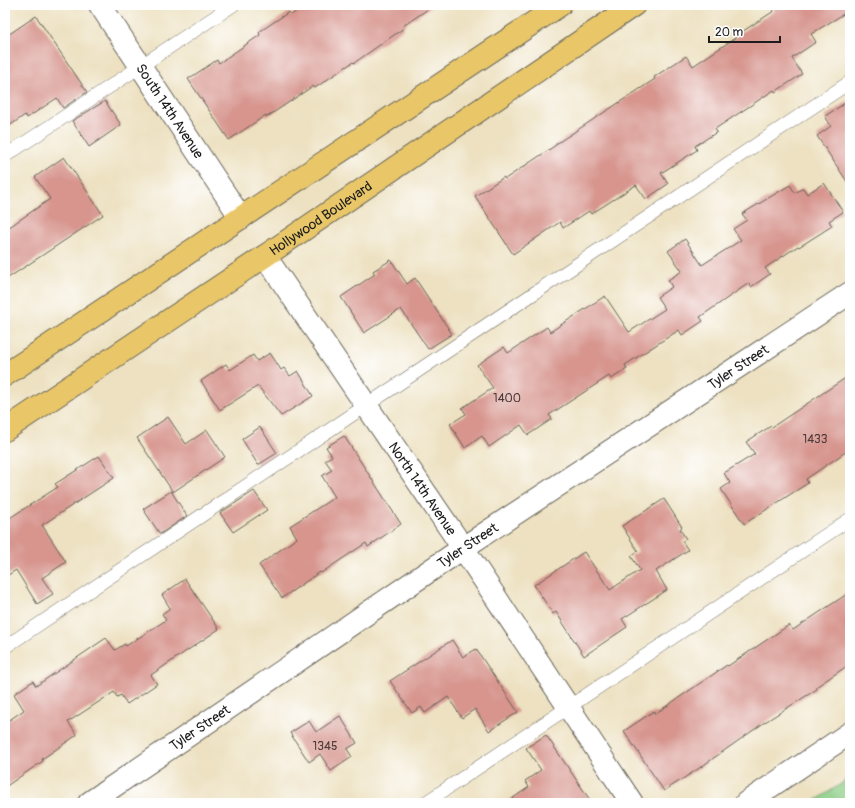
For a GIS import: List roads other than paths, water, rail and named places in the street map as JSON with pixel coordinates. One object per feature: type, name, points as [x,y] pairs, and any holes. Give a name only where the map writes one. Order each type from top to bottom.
[{"type":"main road","points":[[5,375],[560,5]]},
{"type":"main road","name":"Hollywood Boulevard","points":[[5,430],[265,256],[634,5]]},
{"type":"street","name":"South 14th Avenue","points":[[100,5],[241,218]]},
{"type":"street","name":"North 14th Avenue","points":[[265,256],[463,548],[632,803]]},
{"type":"street","name":"Tyler Street","points":[[89,803],[463,548],[850,293]]},
{"type":"street","points":[[746,803],[850,733]]},
{"type":"lane","points":[[5,156],[233,5]]},
{"type":"lane","points":[[5,646],[850,82]]},
{"type":"lane","points":[[425,803],[850,519]]}]
